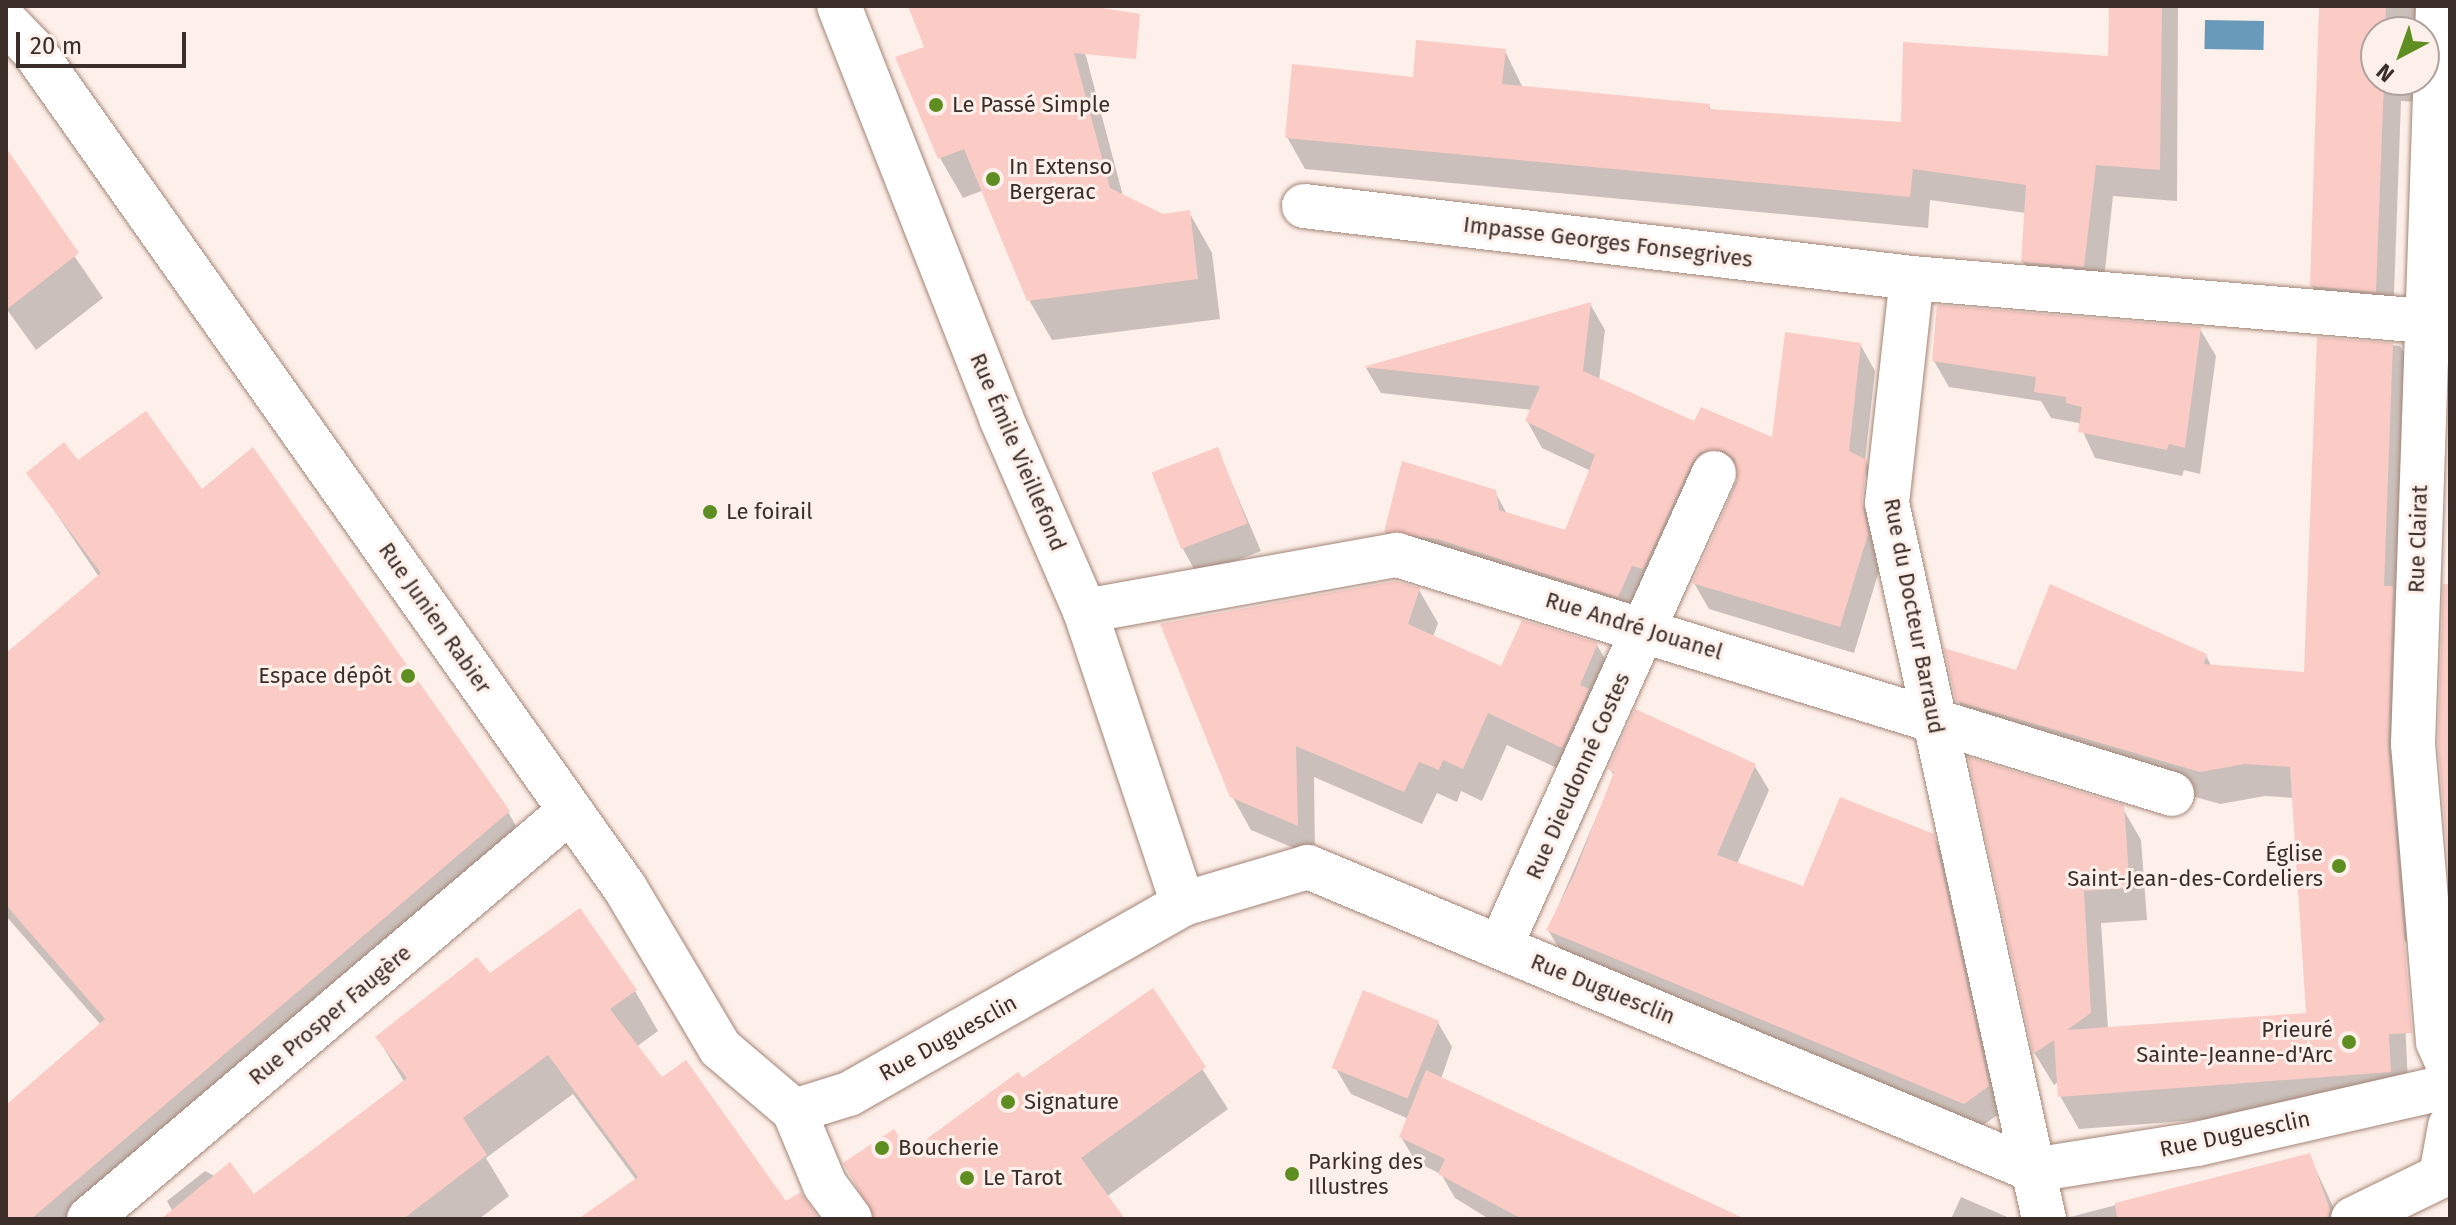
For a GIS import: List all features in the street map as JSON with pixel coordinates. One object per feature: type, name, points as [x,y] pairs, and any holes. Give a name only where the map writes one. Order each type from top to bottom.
[{"type":"street","points":[[19,36],[34,6]]},
{"type":"street","name":"Rue Émile Vieillefond","points":[[839,6],[1001,418],[1085,611],[1183,904]]},
{"type":"street","name":"Rue Clairat","points":[[2438,6],[2413,744],[2438,1042],[2450,1069]]},
{"type":"street","name":"Rue Junien Rabier","points":[[19,36],[625,888],[720,1048],[794,1111],[825,1185],[850,1219]]},
{"type":"street","name":"Impasse Georges Fonsegrives","points":[[1304,206],[1912,278]]},
{"type":"street","points":[[1912,278],[2425,321]]},
{"type":"street","name":"Rue du Docteur Barraud","points":[[1912,278],[1887,503],[2044,1219]]},
{"type":"street","name":"Rue Dieudonné Costes","points":[[1500,947],[1714,473]]},
{"type":"street","name":"Rue André Jouanel","points":[[1085,611],[1397,555],[2172,794]]},
{"type":"street","name":"Rue Prosper Faugère","points":[[89,1219],[570,811]]},
{"type":"street","name":"Rue Duguesclin","points":[[794,1111],[849,1094],[1183,904],[1308,867],[2033,1170],[2197,1144],[2450,1086]]},
{"type":"street","points":[[2353,1219],[2441,1176],[2450,1126]]},
{"type":"water","points":[[2205,20],[2264,21],[2263,50],[2204,49]]},
{"type":"building","points":[[908,6],[1089,6],[1140,14],[1136,59],[1074,53],[1110,188],[1163,214],[1190,210],[1198,279],[1027,301],[964,149],[938,159],[895,57],[924,47]]},
{"type":"building","points":[[2109,6],[2162,6],[2160,170],[2096,165],[2084,267],[2021,262],[2026,185],[1913,169],[1910,197],[1285,138],[1292,64],[1413,77],[1416,40],[1506,49],[1502,84],[1710,104],[1709,109],[1901,122],[1903,42],[2108,56]]},
{"type":"building","points":[[2319,6],[2386,6],[2386,16],[2360,16],[2360,96],[2383,96],[2376,292],[2310,286]]},
{"type":"building","points":[[6,148],[79,253],[6,310]]},
{"type":"building","points":[[1591,302],[1583,371],[1694,421],[1701,407],[1772,437],[1785,332],[1861,343],[1849,451],[1867,460],[1862,501],[1868,534],[1840,627],[1692,583],[1737,483],[1735,459],[1724,450],[1700,452],[1692,462],[1643,569],[1632,566],[1618,597],[1437,539],[1384,532],[1402,461],[1496,490],[1499,510],[1565,530],[1595,455],[1525,421],[1540,386],[1363,367]]},
{"type":"building","points":[[1937,305],[2201,327],[2185,448],[2169,444],[2167,450],[2078,432],[2082,407],[2066,403],[2066,397],[2034,392],[2036,377],[1932,361]]},
{"type":"building","points":[[2317,337],[2393,343],[2384,586],[2393,586],[2388,746],[2412,1033],[2389,1034],[2391,1072],[2058,1097],[2054,1040],[2033,1054],[1968,757],[2124,805],[2130,888],[2084,891],[2091,1013],[2067,1030],[2306,1013],[2290,767],[2245,764],[2200,772],[1956,701],[1944,648],[2016,670],[2050,584],[2207,654],[2204,664],[2304,672]]},
{"type":"building","points":[[146,411],[202,489],[253,447],[510,811],[31,1219],[6,1219],[6,1105],[105,1019],[6,905],[6,653],[101,573],[26,473],[64,442],[78,460]]},
{"type":"building","points":[[1218,447],[1247,524],[1181,549],[1152,472]]},
{"type":"building","points":[[1395,581],[1420,588],[1408,624],[1501,666],[1522,620],[1598,643],[1580,685],[1589,689],[1562,748],[1488,713],[1463,769],[1443,760],[1439,770],[1419,762],[1404,792],[1296,746],[1298,826],[1230,797],[1160,624]]},
{"type":"building","points":[[2443,584],[2450,584],[2450,886],[2438,743]]},
{"type":"building","points":[[1635,709],[1756,764],[1717,855],[1803,886],[1840,797],[1934,834],[1989,1086],[1964,1104],[1546,930],[1574,875],[1614,772],[1608,769]]},
{"type":"building","points":[[580,908],[637,990],[610,1009],[662,1077],[686,1060],[786,1201],[801,1192],[819,1219],[578,1219],[638,1177],[548,1055],[463,1118],[487,1155],[403,1219],[161,1219],[230,1162],[254,1194],[407,1078],[375,1037],[477,957],[490,973]]},
{"type":"building","points":[[1153,988],[1206,1067],[1081,1158],[1125,1219],[875,1219],[843,1163],[894,1129],[909,1152],[1018,1072],[1023,1078]]},
{"type":"building","points":[[1363,990],[1439,1021],[1408,1099],[1332,1068]]},
{"type":"building","points":[[1426,1070],[1745,1219],[1522,1219],[1438,1174],[1445,1159],[1399,1137]]},
{"type":"building","points":[[2310,1153],[2330,1210],[2328,1219],[2117,1219],[2115,1203]]},
{"type":"place","name":"Le Passé Simple","points":[[936,105]]},
{"type":"place","name":"In Extenso Bergerac","points":[[993,179]]},
{"type":"place","name":"Le foirail","points":[[710,512]]},
{"type":"place","name":"Espace dépôt","points":[[408,676]]},
{"type":"place","name":"Église Saint-Jean-des-Cordeliers","points":[[2339,866]]},
{"type":"place","name":"Prieuré Sainte-Jeanne-d'Arc","points":[[2349,1042]]},
{"type":"place","name":"Signature","points":[[1008,1102]]},
{"type":"place","name":"Boucherie","points":[[882,1148]]},
{"type":"place","name":"Parking des Illustres","points":[[1292,1174]]},
{"type":"place","name":"Le Tarot","points":[[967,1178]]}]
